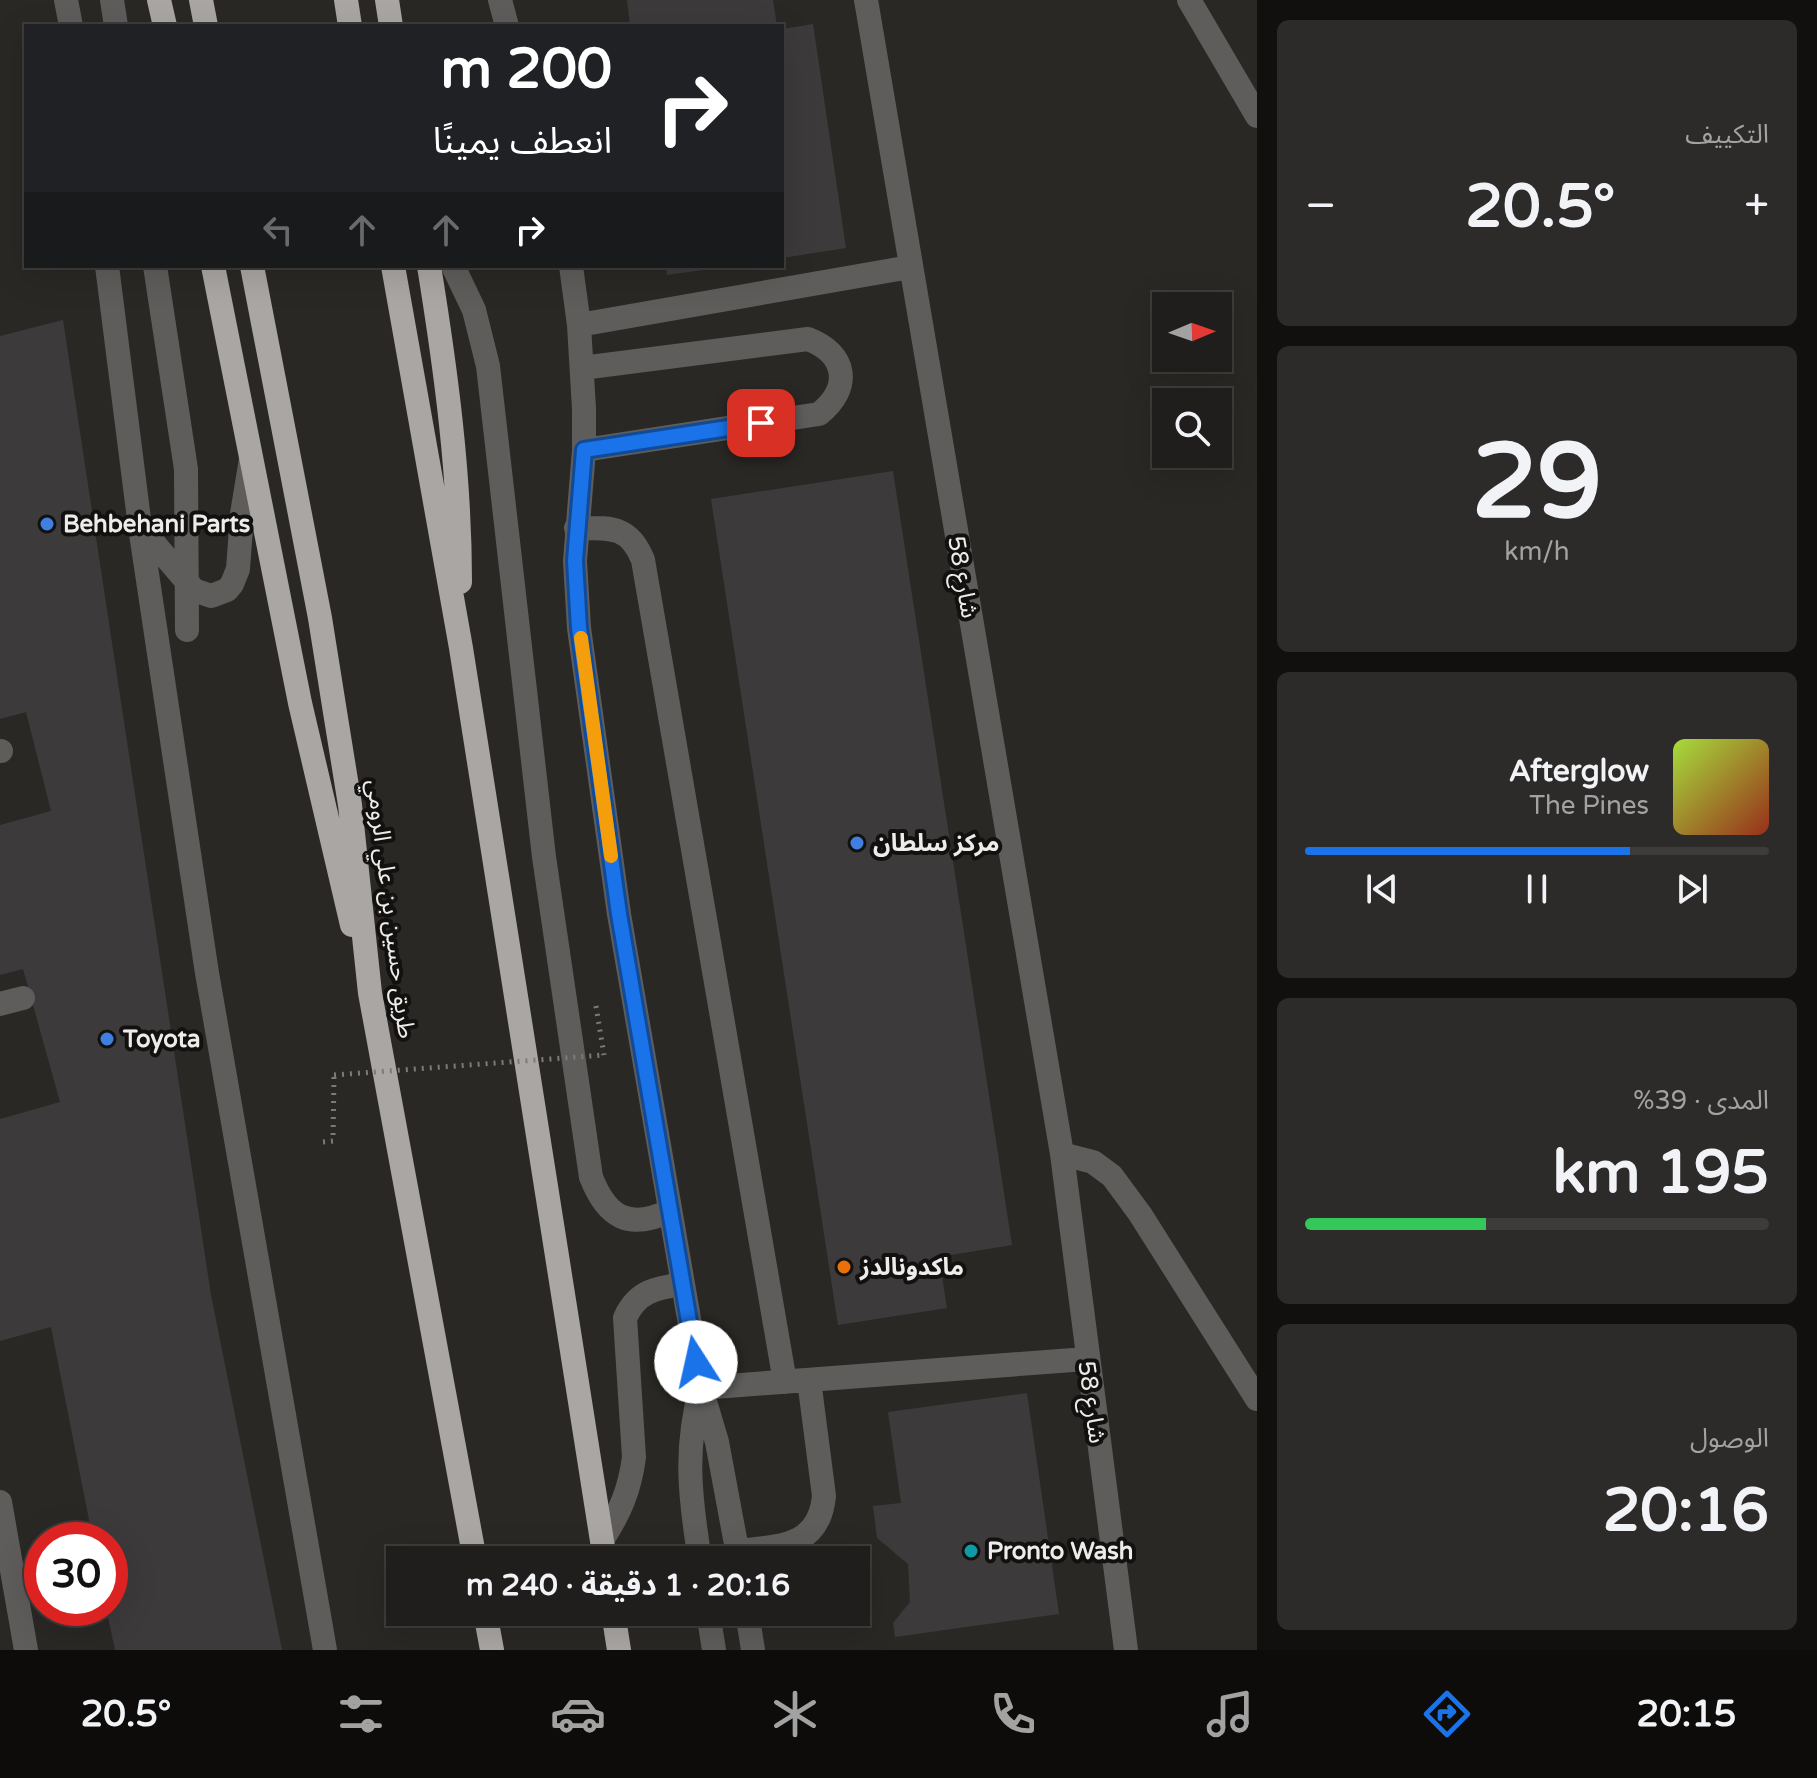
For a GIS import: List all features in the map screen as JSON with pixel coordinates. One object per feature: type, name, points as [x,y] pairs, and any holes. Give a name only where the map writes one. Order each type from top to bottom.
[{"type":"highway","points":[[159,0],[165,24]]},
{"type":"highway","points":[[201,0],[206,24]]},
{"type":"highway","points":[[346,0],[350,24]]},
{"type":"highway","points":[[387,0],[391,24]]},
{"type":"highway","points":[[213,268],[321,801],[370,993]]},
{"type":"highway","name":"طريق حسين بن علي الرومي","points":[[252,268],[330,681],[350,805],[370,993],[472,1546]]},
{"type":"highway","points":[[393,268],[461,648],[602,1546]]},
{"type":"highway","points":[[429,268],[454,442],[460,524],[461,648]]},
{"type":"highway","points":[[488,1626],[492,1650]]},
{"type":"highway","points":[[615,1626],[619,1650]]},
{"type":"street","points":[[66,0],[71,24]]},
{"type":"street","points":[[112,0],[116,24]]},
{"type":"street","points":[[500,0],[506,24]]},
{"type":"street","name":"شارع 58","points":[[866,0],[1062,1154],[1086,1359],[1126,1650]]},
{"type":"street","points":[[1189,0],[1257,116]]},
{"type":"street","points":[[579,325],[910,267]]},
{"type":"street","points":[[107,268],[140,527],[207,973],[325,1650]]},
{"type":"street","points":[[155,268],[186,469],[187,630]]},
{"type":"street","points":[[454,268],[474,310],[488,366],[544,857],[591,1177],[599,1197],[617,1215],[642,1221],[670,1211]]},
{"type":"street","points":[[571,268],[582,368],[584,450],[576,528],[576,594],[581,643],[619,914],[670,1211],[701,1388],[717,1442],[736,1546]]},
{"type":"street","points":[[582,368],[808,339],[824,345],[835,357],[841,372],[840,389],[832,404],[819,414],[584,450]]},
{"type":"street","points":[[140,527],[185,582],[199,593],[211,596],[227,590],[238,569],[243,504],[251,457]]},
{"type":"street","points":[[576,528],[616,528],[638,547],[643,560],[797,1381],[824,1496],[823,1510],[808,1534],[777,1546]]},
{"type":"street","points":[[1062,1154],[1093,1162],[1112,1176],[1140,1214],[1257,1399]]},
{"type":"street","points":[[605,1546],[624,1501],[634,1457],[625,1318],[629,1308],[644,1292],[683,1284]]},
{"type":"street","points":[[701,1388],[1086,1359]]},
{"type":"street","points":[[698,1546],[689,1475],[693,1416],[701,1388]]},
{"type":"street","points":[[0,1502],[26,1650]]},
{"type":"street","points":[[710,1626],[714,1650]]},
{"type":"street","points":[[749,1626],[753,1650]]},
{"type":"path","points":[[323,1142],[333,1141],[334,1075],[604,1055]]},
{"type":"building","points":[[627,0],[773,0],[777,24],[630,24]]},
{"type":"building","points":[[813,24],[846,248],[784,258],[784,29]]},
{"type":"building","points":[[666,268],[717,268],[667,275]]},
{"type":"building","points":[[63,320],[211,1295],[282,1650],[115,1650],[110,1626],[128,1626],[128,1522],[89,1522],[51,1327],[0,1341],[0,1119],[60,1102],[23,969],[0,975],[0,825],[51,811],[26,712],[0,719],[0,336]]},
{"type":"building","points":[[893,471],[1012,1245],[939,1257],[947,1308],[838,1325],[711,499]]},
{"type":"building","name":"Pronto Wash","points":[[1027,1393],[1059,1614],[895,1637],[893,1623],[910,1602],[908,1564],[877,1538],[873,1506],[901,1503],[888,1412]]},
{"type":"slow traffic","points":[[581,638],[611,856]]},
{"type":"place","name":"Behbehani Parts","points":[[47,524]]},
{"type":"place","name":"مركز سلطان","points":[[857,843]]},
{"type":"place","name":"Toyota","points":[[107,1039]]},
{"type":"place","name":"ماكدونالدز","points":[[844,1267]]},
{"type":"place","name":"Pronto Wash","points":[[971,1551]]},
{"type":"route","points":[[696,1362],[619,914],[579,628],[576,528],[584,450],[761,423]]}]
